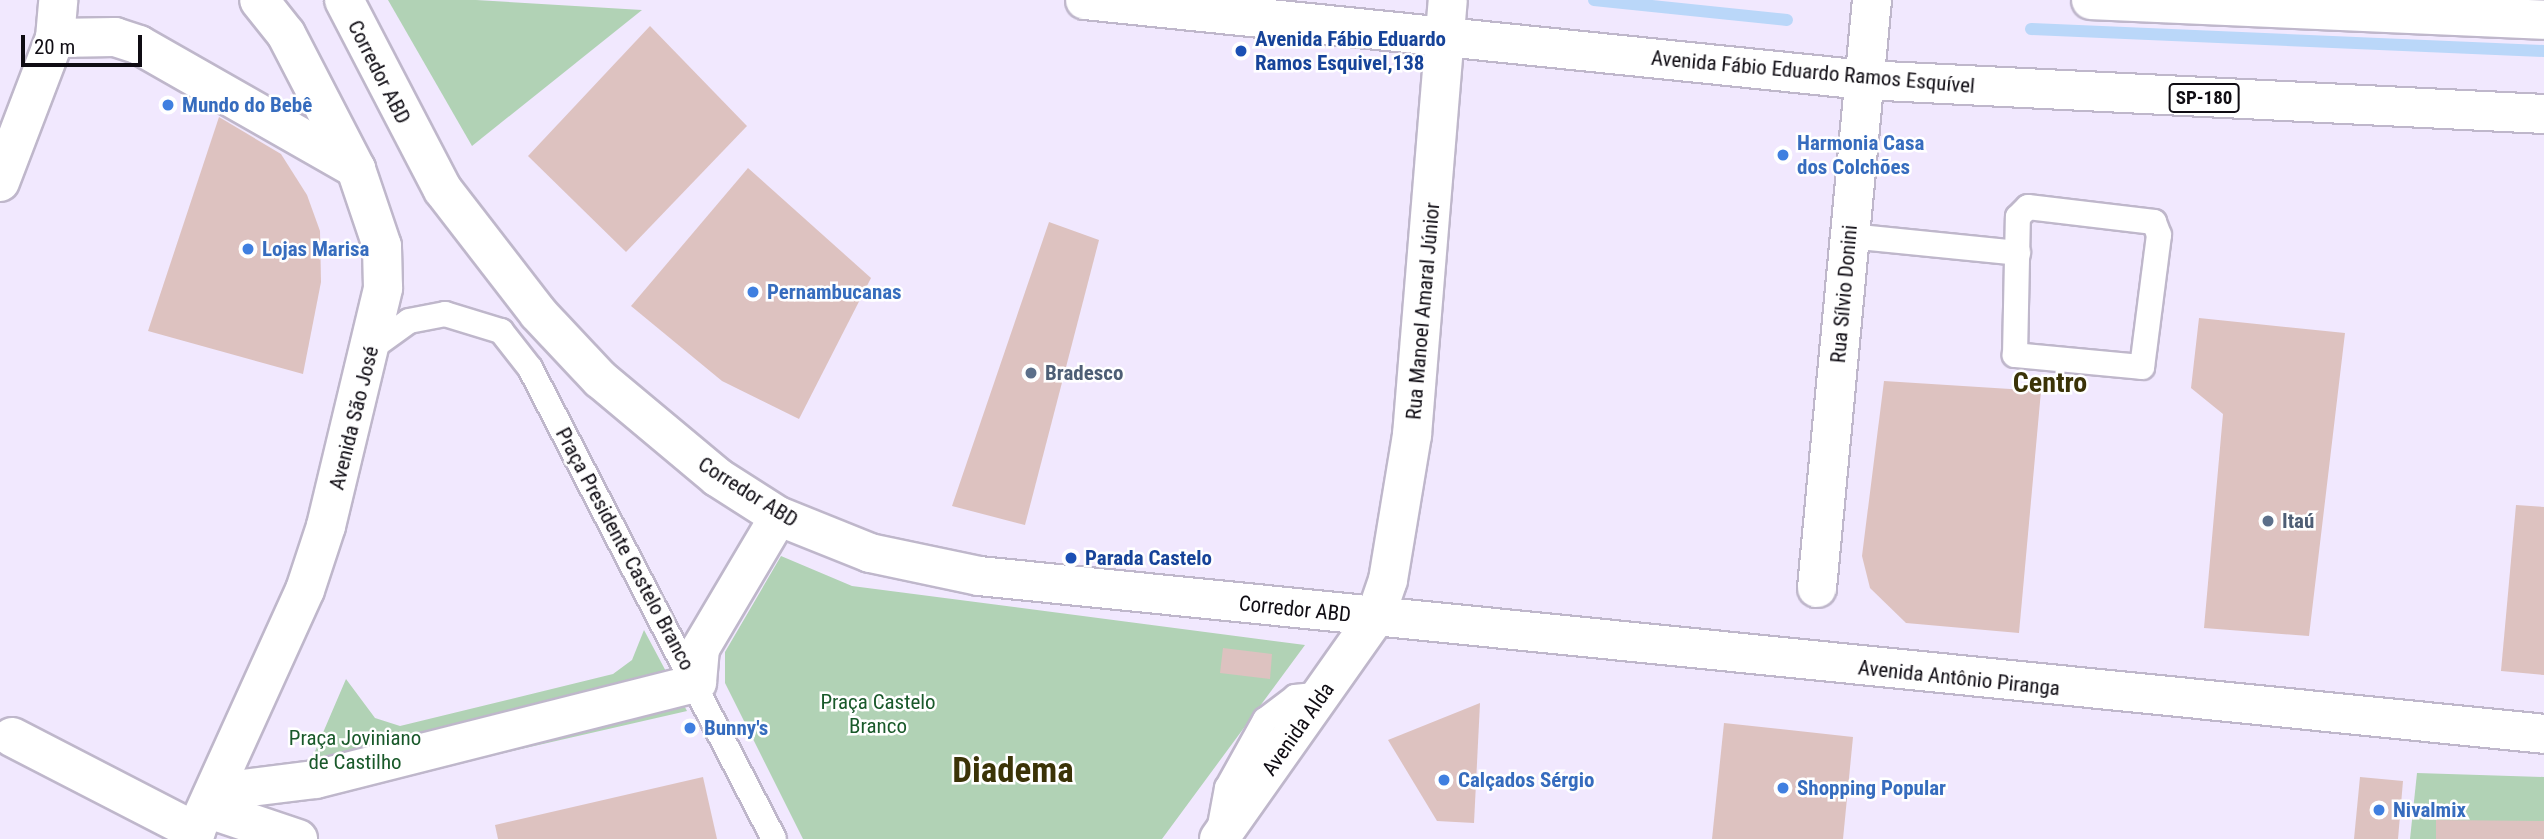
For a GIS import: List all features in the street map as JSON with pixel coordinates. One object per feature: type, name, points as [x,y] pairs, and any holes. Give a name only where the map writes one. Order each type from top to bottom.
[{"type":"street","points":[[0,182],[55,38],[58,0]]},
{"type":"street","name":"Avenida São José","points":[[204,818],[305,590],[373,347],[382,246],[356,169],[286,34],[259,0]]},
{"type":"street","name":"Corredor ABD","points":[[344,0],[443,190],[538,313],[669,440],[778,516],[870,552],[944,570],[1375,618]]},
{"type":"street","name":"Avenida Fábio Eduardo Ramos Esquível","points":[[1085,0],[1864,80],[2544,114]]},
{"type":"street","name":"Rua Manoel Amaral Júnior","points":[[1375,618],[1388,580],[1412,435],[1448,0]]},
{"type":"street","name":"Rua Sílvio Donini","points":[[1817,588],[1872,0]]},
{"type":"street","points":[[2091,0],[2544,20]]},
{"type":"street","points":[[55,38],[115,37],[139,45],[356,169]]},
{"type":"street","points":[[697,682],[700,648],[778,516]]},
{"type":"street","name":"Avenida Alda","points":[[1219,839],[1324,694],[1375,618]]},
{"type":"street","name":"Avenida Antônio Piranga","points":[[1375,618],[2544,734]]},
{"type":"street","name":"Praça Presidente Castelo Branco","points":[[204,818],[315,779],[697,682]]},
{"type":"street","points":[[12,737],[204,818],[298,839]]},
{"type":"lane","points":[[2028,207],[2154,222],[2159,235],[2143,367],[2015,355],[2018,253],[2018,217],[2028,207]]},
{"type":"lane","points":[[1849,236],[2018,253]]},
{"type":"lane","name":"Praça Presidente Castelo Branco","points":[[373,347],[409,321],[445,314],[501,331],[530,368],[697,682]]},
{"type":"lane","points":[[697,682],[774,839]]},
{"type":"green space","points":[[388,0],[476,0],[642,10],[472,146]]},
{"type":"green space","name":"Praça Castelo Branco","points":[[781,556],[852,586],[1305,645],[1162,839],[803,839],[725,683],[725,652]]},
{"type":"green space","name":"Praça Joviniano de Castilho","points":[[644,630],[687,711],[312,797],[307,770],[346,679],[375,718],[400,726],[613,674],[632,660]]},
{"type":"green space","points":[[2417,773],[2544,777],[2544,839],[2410,839]]},
{"type":"building","points":[[650,26],[747,126],[626,252],[528,156]]},
{"type":"building","name":"Lojas Marisa","points":[[219,117],[281,154],[307,195],[320,231],[321,282],[303,374],[148,331]]},
{"type":"building","name":"Pernambucanas","points":[[748,168],[871,278],[799,419],[722,381],[631,306]]},
{"type":"building","name":"Bradesco","points":[[1049,222],[1099,240],[1025,525],[952,506]]},
{"type":"building","name":"Itaú","points":[[2199,318],[2345,333],[2309,636],[2204,628],[2223,414],[2191,388]]},
{"type":"building","points":[[1884,381],[2041,391],[2019,633],[1906,623],[1870,588],[1862,556]]},
{"type":"building","points":[[2516,505],[2544,507],[2544,675],[2501,671]]},
{"type":"building","points":[[1223,648],[1272,654],[1270,679],[1220,673]]},
{"type":"building","name":"Calçados Sérgio","points":[[1480,703],[1474,823],[1437,821],[1388,740]]},
{"type":"building","name":"Shopping Popular","points":[[1724,723],[1853,737],[1843,839],[1712,839]]},
{"type":"building","points":[[703,777],[717,839],[498,839],[495,825]]},
{"type":"building","name":"Nivalmix","points":[[2360,777],[2403,781],[2398,839],[2354,839]]},
{"type":"building","points":[[2436,820],[2544,821],[2544,839],[2436,839]]},
{"type":"waterway","points":[[1594,0],[1787,20]]},
{"type":"waterway","points":[[2031,29],[2544,51]]},
{"type":"place","name":"Avenida Fábio Eduardo Ramos Esquivel,138","points":[[1241,51]]},
{"type":"place","name":"Mundo do Bebê","points":[[168,105]]},
{"type":"place","name":"Harmonia Casa dos Colchões","points":[[1783,155]]},
{"type":"place","name":"Lojas Marisa","points":[[248,249]]},
{"type":"place","name":"Pernambucanas","points":[[753,292]]},
{"type":"place","name":"Bradesco","points":[[1031,373]]},
{"type":"place","name":"Itaú","points":[[2268,521]]},
{"type":"place","name":"Parada Castelo","points":[[1071,558]]},
{"type":"place","name":"Bunny's","points":[[690,728]]},
{"type":"place","name":"Calçados Sérgio","points":[[1444,780]]},
{"type":"place","name":"Shopping Popular","points":[[1783,788]]},
{"type":"place","name":"Nivalmix","points":[[2379,810]]},
{"type":"district","name":"Centro","points":[[2050,383]]},
{"type":"district","name":"Diadema","points":[[1013,771]]}]
